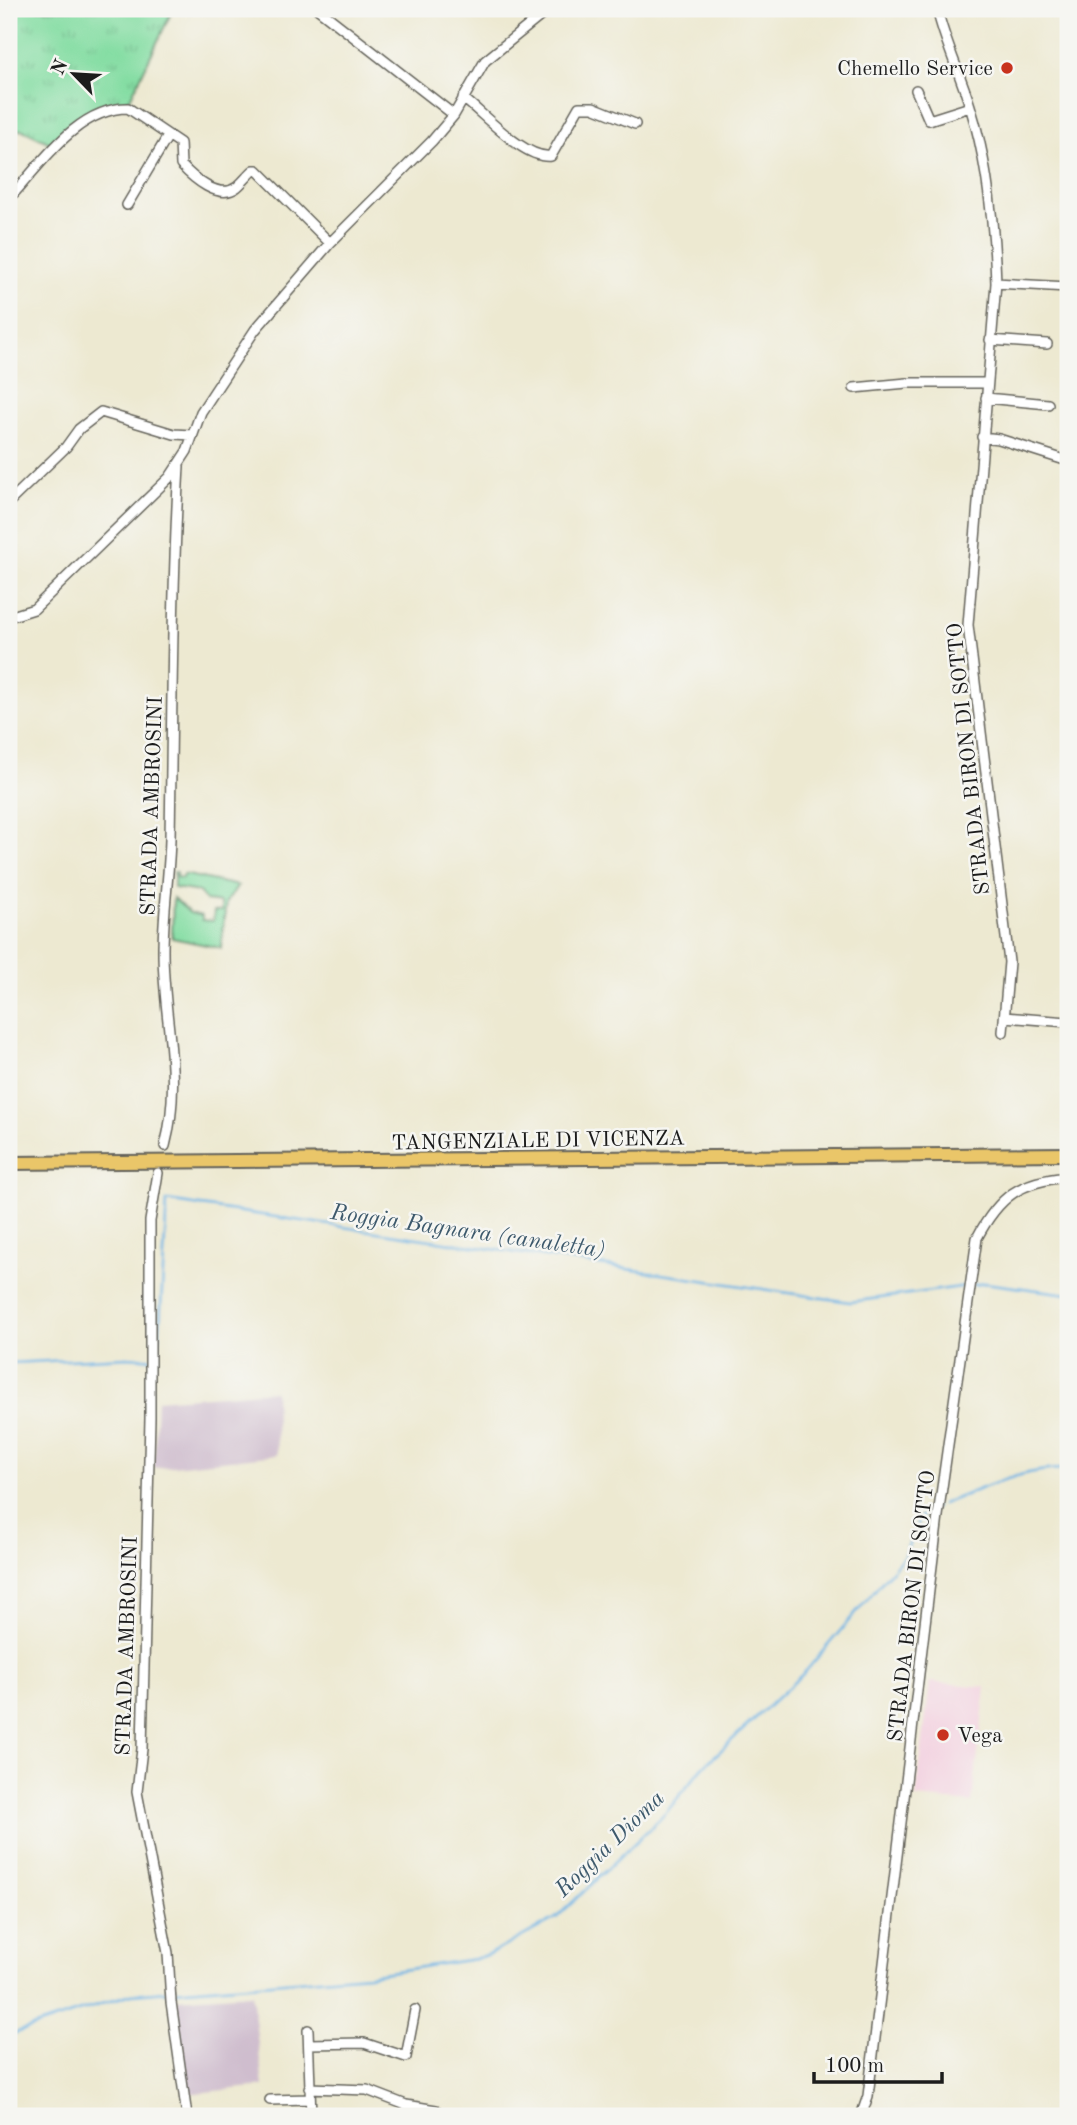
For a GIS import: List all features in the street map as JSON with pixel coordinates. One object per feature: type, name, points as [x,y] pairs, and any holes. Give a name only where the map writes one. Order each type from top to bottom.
[{"type":"highway","name":"TANGENZIALE DI VICENZA","points":[[9,1163],[1068,1154]]},
{"type":"street","points":[[318,9],[454,115]]},
{"type":"street","points":[[9,617],[34,609],[180,465],[216,384],[249,338],[330,243],[432,141],[454,115],[485,61],[549,9]]},
{"type":"street","name":"STRADA BIRON DI SOTTO","points":[[937,9],[970,107],[988,186],[996,283],[968,625],[1009,961],[1003,1032]]},
{"type":"street","points":[[916,90],[929,120],[970,107]]},
{"type":"street","points":[[463,98],[520,145],[542,157],[551,156],[560,144],[579,107],[593,107],[635,124]]},
{"type":"street","points":[[14,192],[66,135],[112,111],[128,108],[180,144],[181,165],[211,188],[236,188],[254,170],[262,172],[330,243]]},
{"type":"street","points":[[127,205],[168,136]]},
{"type":"street","points":[[996,283],[1068,288]]},
{"type":"street","points":[[990,340],[1047,344]]},
{"type":"street","points":[[854,388],[907,383],[987,383]]},
{"type":"street","points":[[986,398],[1048,404]]},
{"type":"street","points":[[9,502],[66,447],[79,429],[100,412],[174,433],[192,435]]},
{"type":"street","points":[[982,436],[1068,461]]},
{"type":"street","name":"STRADA AMBROSINI","points":[[165,1146],[175,1096],[174,1065],[163,992],[163,947],[170,841],[169,763],[180,465]]},
{"type":"street","points":[[1005,1017],[1068,1021]]},
{"type":"street","name":"STRADA AMBROSINI","points":[[158,1173],[150,1221],[150,1418],[142,1749],[137,1792],[168,1953],[187,2116]]},
{"type":"street","name":"STRADA BIRON DI SOTTO","points":[[861,2116],[868,2096],[938,1516],[977,1238],[999,1202],[1021,1187],[1046,1179],[1068,1177]]},
{"type":"street","points":[[309,2044],[364,2043],[406,2057],[415,2010]]},
{"type":"street","points":[[308,2030],[311,2116]]},
{"type":"street","points":[[309,2088],[368,2090],[406,2105],[436,2110]]},
{"type":"street","name":"STRADA BIRON DI SOTTO","points":[[868,2096],[871,2116]]},
{"type":"street","points":[[270,2100],[309,2099]]},
{"type":"shaded area","points":[[275,1391],[277,1455],[154,1468],[157,1400]]},
{"type":"shaded area","points":[[930,1682],[986,1687],[972,1803],[916,1798]]},
{"type":"shaded area","points":[[252,1994],[263,2086],[186,2094],[176,1999]]},
{"type":"green space","points":[[9,9],[173,9],[130,99],[85,119],[52,144],[21,129],[9,134]]},
{"type":"green space","points":[[174,872],[177,872],[176,877],[182,878],[183,874],[238,886],[226,902],[221,948],[172,938],[173,898],[190,913],[202,916],[202,920],[213,921],[214,911],[221,911],[221,903],[206,901],[199,892],[174,888]]},
{"type":"waterway","name":"Roggia Bagnara (canaletta)","points":[[9,1363],[127,1357],[158,1359],[167,1201],[850,1302],[968,1286]]},
{"type":"waterway","name":"Roggia Bagnara (canaletta)","points":[[974,1285],[985,1283],[1068,1294]]},
{"type":"waterway","name":"Roggia Dioma","points":[[942,1504],[1019,1475],[1068,1469]]},
{"type":"waterway","name":"Roggia Dioma","points":[[173,1991],[368,1975],[475,1959],[494,1952],[556,1918],[664,1815],[703,1767],[806,1671],[904,1556],[920,1517],[936,1507]]},
{"type":"waterway","name":"Roggia Dioma","points":[[9,2035],[131,1994],[167,1991]]},
{"type":"place","name":"Chemello Service","points":[[1007,68]]},
{"type":"place","name":"Vega","points":[[943,1735]]}]
